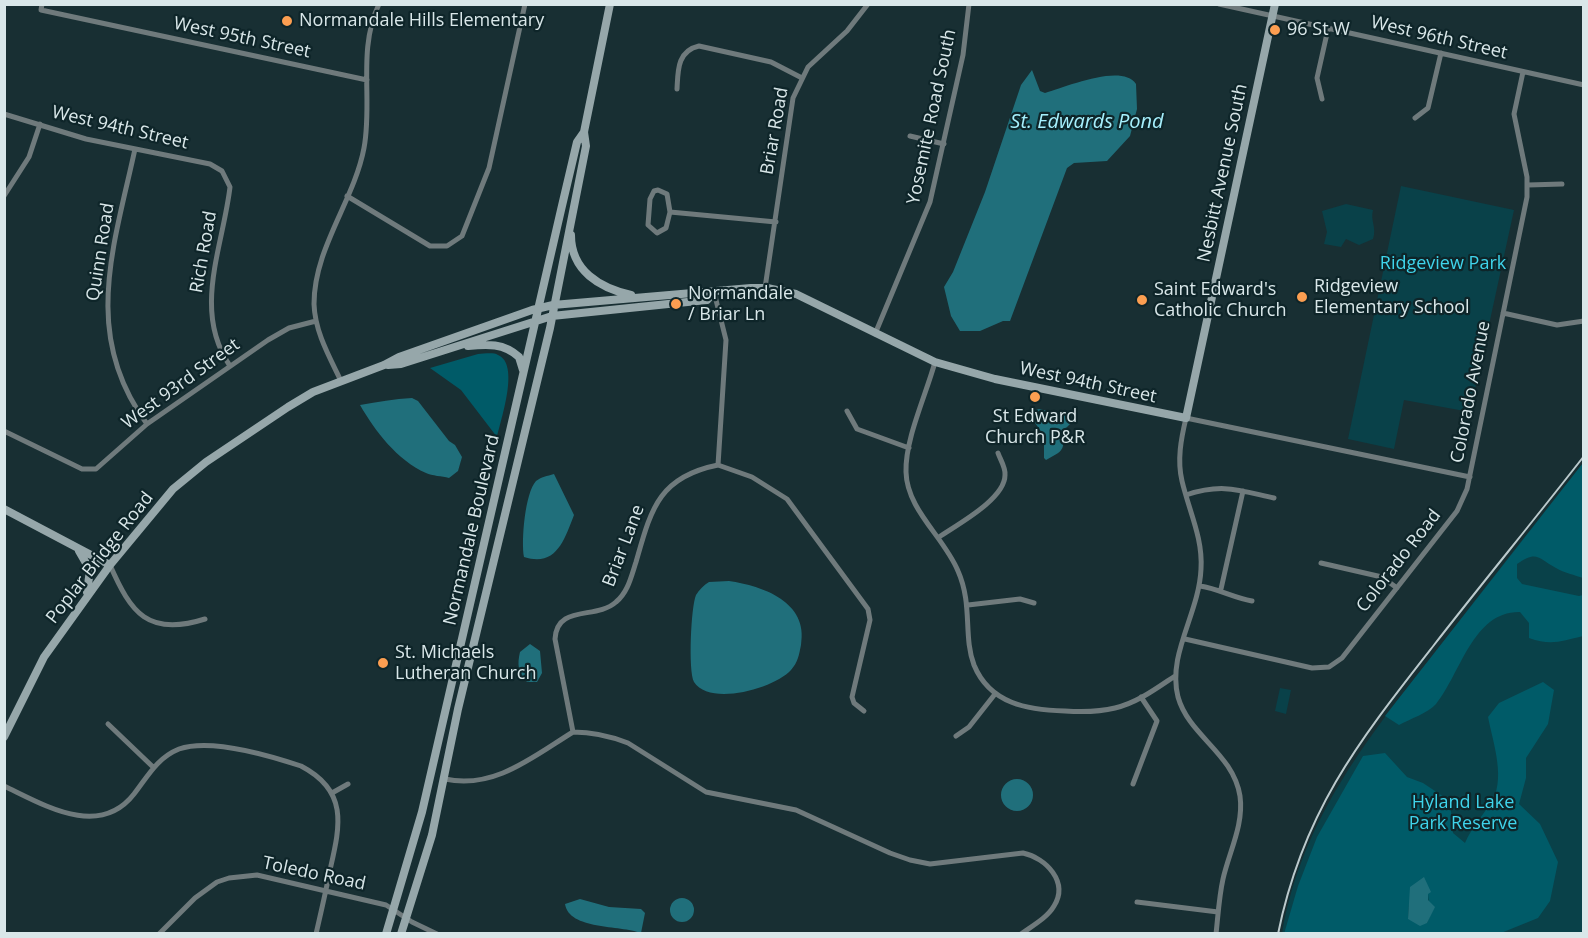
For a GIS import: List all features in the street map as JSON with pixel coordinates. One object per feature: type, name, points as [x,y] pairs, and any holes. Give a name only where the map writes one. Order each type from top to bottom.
[{"type":"street","points":[[340,381],[316,321],[314,303],[319,272],[360,166],[365,143],[368,41],[379,4]]},
{"type":"street","points":[[347,196],[430,246],[447,246],[462,236],[489,168],[525,4]]},
{"type":"street","name":"Normandale Boulevard","points":[[401,933],[432,835],[458,709],[552,316],[586,146],[584,132],[610,4]]},
{"type":"street","name":"Briar Road","points":[[765,288],[793,98],[814,60],[847,31],[868,4]]},
{"type":"street","name":"Yosemite Road South","points":[[875,334],[920,232],[944,144],[963,55],[969,4]]},
{"type":"street","name":"West 96th Street","points":[[1219,4],[1584,85]]},
{"type":"street","name":"Nesbitt Avenue South","points":[[1186,418],[1275,4]]},
{"type":"street","name":"West 95th Street","points":[[42,7],[367,80]]},
{"type":"street","points":[[1322,99],[1317,78],[1328,29]]},
{"type":"street","points":[[677,89],[682,57],[692,48],[699,46],[771,62],[802,78]]},
{"type":"street","points":[[1414,118],[1428,108],[1441,54]]},
{"type":"street","points":[[1523,72],[1514,114],[1528,185],[1562,184]]},
{"type":"street","name":"West 94th Street","points":[[4,114],[86,138],[210,164],[226,176]]},
{"type":"street","points":[[4,196],[25,165],[40,124]]},
{"type":"street","name":"Normandale Boulevard","points":[[386,933],[422,812],[577,142],[584,132]]},
{"type":"street","points":[[910,136],[944,144]]},
{"type":"street","name":"Quinn Road","points":[[135,149],[110,266],[106,310],[116,366],[129,397],[147,424]]},
{"type":"street","name":"Rich Road","points":[[226,176],[229,194],[210,302],[214,332],[230,366]]},
{"type":"street","name":"Colorado Avenue","points":[[1470,477],[1528,185]]},
{"type":"street","points":[[663,190],[667,194],[670,212],[664,231],[657,233],[650,229],[650,199],[654,191],[663,190]]},
{"type":"street","points":[[670,212],[776,222]]},
{"type":"street","points":[[571,219],[571,242],[578,262],[588,277],[611,291],[638,297]]},
{"type":"street","name":"West 94th Street","points":[[638,297],[765,288],[796,294],[935,362],[986,377],[1470,477]]},
{"type":"street","points":[[714,292],[726,340],[718,465],[752,477],[787,499],[868,609],[870,620],[852,697],[854,703],[864,711]]},
{"type":"street","name":"West 94th Street","points":[[639,306],[707,300],[714,292]]},
{"type":"street","name":"Poplar Bridge Road","points":[[6,731],[44,657],[110,565],[173,489],[206,462],[288,407],[340,381],[399,357],[539,308],[638,297]]},
{"type":"street","name":"Poplar Bridge Road","points":[[384,365],[401,364],[552,316],[639,306]]},
{"type":"street","points":[[1503,313],[1557,325],[1584,321]]},
{"type":"street","name":"West 93rd Street","points":[[4,431],[75,466],[89,470],[103,465],[147,424],[278,334],[316,321]]},
{"type":"street","points":[[454,347],[499,345],[519,357],[524,373]]},
{"type":"street","points":[[935,362],[906,461],[908,487],[915,505],[939,537],[960,575],[968,604],[970,652],[980,677],[995,694],[1023,708],[1076,711],[1115,709],[1141,697],[1175,676]]},
{"type":"street","points":[[847,411],[857,429],[909,448]]},
{"type":"street","points":[[1186,418],[1180,463],[1200,548],[1200,586],[1185,639],[1177,655],[1175,676],[1179,699],[1199,732],[1211,743],[1230,768],[1240,795],[1239,825],[1225,870],[1216,933]]},
{"type":"street","points":[[939,537],[991,501],[1001,489],[1006,474],[998,453]]},
{"type":"street","name":"Briar Lane","points":[[573,732],[555,639],[558,625],[569,616],[604,609],[621,597],[631,579],[649,519],[661,496],[670,486],[695,470],[718,465]]},
{"type":"street","name":"Colorado Road","points":[[1185,639],[1312,668],[1329,668],[1342,658],[1457,511],[1470,477]]},
{"type":"street","points":[[1186,495],[1214,487],[1274,498]]},
{"type":"street","points":[[1221,590],[1243,491]]},
{"type":"street","points":[[4,509],[110,565],[127,602],[144,618],[166,626],[178,626],[205,619]]},
{"type":"street","points":[[76,547],[90,570],[85,599]]},
{"type":"street","points":[[1321,563],[1382,577],[1397,588]]},
{"type":"street","points":[[1200,586],[1221,590],[1229,597],[1252,601]]},
{"type":"street","points":[[968,604],[1020,598],[1034,603]]},
{"type":"street","points":[[956,736],[969,727],[995,694]]},
{"type":"street","points":[[1133,784],[1156,721],[1141,697]]},
{"type":"street","points":[[108,724],[153,767]]},
{"type":"street","points":[[445,779],[464,782],[498,776],[573,732],[614,737],[628,743],[706,792],[796,810],[910,860],[930,864],[1023,853],[1034,855],[1050,868],[1058,885],[1059,894],[1049,913],[1021,933]]},
{"type":"street","points":[[4,786],[72,816],[99,816],[123,804],[134,795],[153,767],[179,749],[192,746],[219,747],[302,766],[322,780],[332,793],[339,813],[339,826],[316,933]]},
{"type":"street","points":[[332,793],[348,784]]},
{"type":"street","name":"Toledo Road","points":[[159,933],[195,898],[217,882],[257,875],[393,908],[405,918],[437,933]]},
{"type":"street","points":[[1137,902],[1218,912]]},
{"type":"green space","name":"Ridgeview Park","points":[[1401,186],[1514,210],[1470,412],[1404,400],[1394,449],[1348,439]]},
{"type":"green space","points":[[1346,204],[1373,210],[1373,239],[1359,245],[1346,239],[1341,247],[1324,244],[1327,232],[1322,211]]},
{"type":"green space","name":"Hyland Lake Park Reserve","points":[[1583,463],[1583,933],[1282,934],[1292,891],[1306,851],[1343,778],[1391,709]]},
{"type":"green space","points":[[1280,688],[1291,690],[1286,714],[1275,711]]},
{"type":"shaded area","points":[[478,354],[498,355],[504,360],[508,369],[505,406],[497,437],[461,390],[430,368]]},
{"type":"shaded area","points":[[1583,463],[1583,578],[1562,571],[1533,556],[1517,564],[1517,578],[1522,584],[1583,595],[1583,636],[1556,642],[1529,638],[1529,623],[1520,612],[1504,614],[1479,632],[1445,691],[1433,707],[1399,725],[1385,716]]},
{"type":"shaded area","points":[[1543,682],[1554,690],[1548,724],[1526,758],[1526,778],[1519,804],[1540,824],[1558,862],[1550,901],[1538,918],[1501,933],[1284,934],[1298,886],[1317,837],[1363,756],[1385,753],[1407,777],[1423,783],[1450,801],[1453,833],[1465,843],[1490,804],[1498,784],[1497,762],[1488,717],[1499,703]],"holes":[[[1428,894],[1430,916],[1427,923],[1408,919],[1409,904]]]},
{"type":"water","name":"St. Edwards Pond","points":[[1032,70],[1040,91],[1045,93],[1093,78],[1119,76],[1129,78],[1136,84],[1137,109],[1130,136],[1107,161],[1074,163],[1067,168],[1010,321],[1003,321],[980,331],[960,331],[951,316],[944,287],[953,272],[985,192],[1021,85]]},
{"type":"water","points":[[412,398],[418,401],[449,441],[455,445],[462,457],[458,471],[449,478],[428,474],[396,453],[380,435],[360,405]]},
{"type":"water","points":[[1039,409],[1068,416],[1070,424],[1065,429],[1060,451],[1046,460],[1044,458],[1044,436],[1031,417]]},
{"type":"water","points":[[554,474],[574,515],[557,550],[544,558],[524,557],[524,529],[532,487],[536,481]]},
{"type":"water","points":[[729,581],[756,587],[781,599],[791,607],[802,630],[799,655],[791,670],[783,677],[757,688],[728,694],[702,689],[694,682],[691,638],[696,595],[709,582]]},
{"type":"water","points":[[530,644],[540,651],[542,673],[537,682],[527,682],[519,668],[520,652]]},
{"type":"water","points":[[1017,779],[1028,784],[1033,795],[1028,806],[1017,811],[1006,806],[1001,795],[1006,784]]},
{"type":"water","points":[[1424,877],[1431,892],[1428,894],[1428,900],[1435,907],[1427,923],[1420,926],[1408,919],[1410,887]]},
{"type":"water","points":[[682,898],[690,902],[694,910],[690,918],[682,922],[674,918],[670,910],[674,902]]},
{"type":"water","points":[[580,899],[609,907],[641,909],[645,913],[641,933],[597,925],[576,918],[565,904]]},
{"type":"railway","points":[[1278,934],[1302,850],[1337,779],[1358,746],[1407,680],[1584,456]]},
{"type":"place","name":"Normandale Hills Elementary","points":[[287,21]]},
{"type":"place","name":"96 St W","points":[[1275,30]]},
{"type":"place","name":"Ridgeview Elementary School","points":[[1302,297]]},
{"type":"place","name":"Saint Edward's Catholic Church","points":[[1142,300]]},
{"type":"place","name":"Normandale / Briar Ln","points":[[676,304]]},
{"type":"place","name":"St Edward Church P&R","points":[[1035,397]]},
{"type":"place","name":"St. Michaels Lutheran Church","points":[[383,663]]}]
